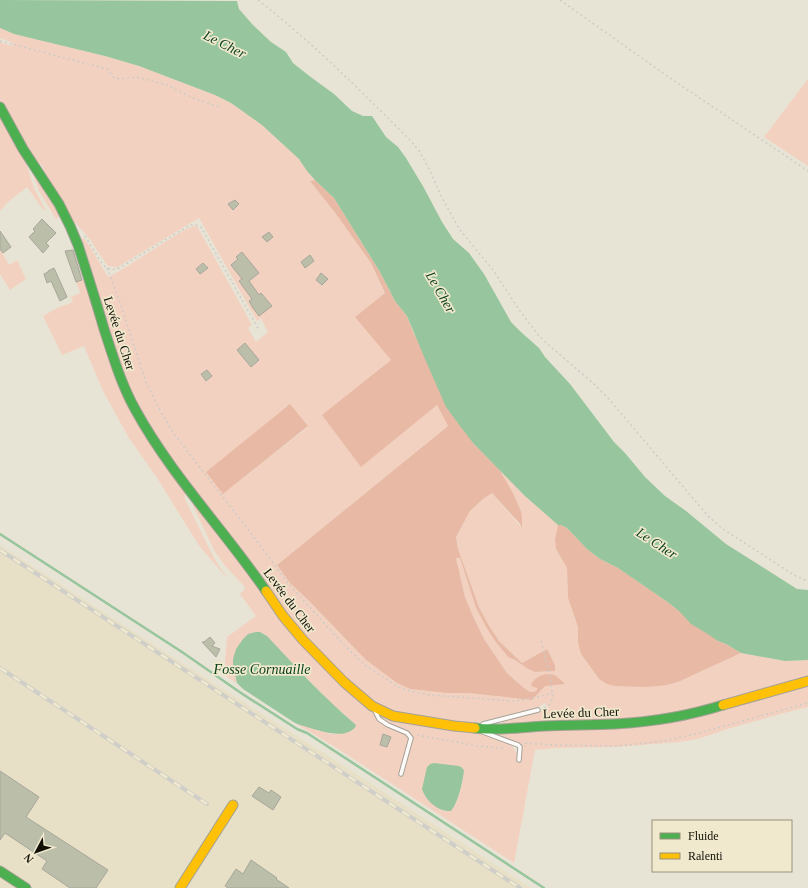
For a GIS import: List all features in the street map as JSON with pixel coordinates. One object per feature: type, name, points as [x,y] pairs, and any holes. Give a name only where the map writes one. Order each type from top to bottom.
[{"type":"street","name":"Levée du Cher","points":[[0,107],[23,149],[59,204],[70,226],[78,245],[117,370],[142,423],[179,478],[252,571],[283,616],[303,640],[344,682],[372,706],[393,716],[481,729],[614,724],[662,719],[700,712],[808,681]]},
{"type":"street","points":[[180,888],[233,804]]},
{"type":"street","points":[[0,871],[26,888]]},
{"type":"lane","points":[[372,706],[379,719],[388,725],[407,733],[411,738],[401,774]]},
{"type":"lane","points":[[519,760],[520,747],[518,745],[482,732],[481,726],[482,724],[538,710]]},
{"type":"path","points":[[258,0],[286,22],[344,75],[411,141],[420,152],[441,196],[460,230],[493,270],[520,311],[539,336],[608,398],[708,516],[723,529],[794,575],[808,580]]},
{"type":"path","points":[[560,0],[676,82],[808,171]]},
{"type":"path","points":[[0,41],[107,69],[114,77],[120,79],[135,77],[166,85],[193,98],[219,107]]},
{"type":"path","points":[[107,268],[112,270],[119,268],[184,228],[196,224],[204,230],[259,330]]},
{"type":"path","points":[[83,234],[107,268],[121,304],[146,382],[174,434],[287,582],[343,644],[365,665],[383,678],[400,688],[414,692],[514,702],[552,693]]},
{"type":"path","points":[[538,710],[548,705],[553,698],[549,672],[541,641]]},
{"type":"path","points":[[407,733],[478,746],[499,748],[526,743],[613,746],[664,741],[808,703]]},
{"type":"shaded area","points":[[0,28],[14,34],[105,56],[139,66],[215,95],[231,103],[262,125],[299,159],[315,180],[310,181],[371,263],[385,293],[356,317],[391,360],[322,416],[438,405],[448,426],[277,565],[290,583],[366,660],[397,683],[410,689],[446,693],[468,693],[532,700],[545,686],[532,683],[533,687],[537,688],[538,690],[530,692],[507,673],[484,639],[473,616],[465,597],[456,558],[460,558],[476,608],[495,641],[508,657],[535,672],[555,671],[555,665],[547,649],[522,663],[499,641],[479,607],[458,549],[456,537],[470,511],[492,493],[521,527],[521,511],[513,493],[499,469],[525,496],[558,525],[556,549],[567,568],[568,598],[578,627],[578,643],[581,654],[599,679],[667,685],[678,682],[741,653],[785,661],[808,660],[808,679],[658,718],[503,724],[502,722],[504,720],[549,709],[545,703],[537,708],[471,724],[392,712],[364,696],[294,625],[216,521],[144,419],[121,370],[81,239],[84,238],[89,245],[108,277],[184,230],[197,226],[252,325],[248,328],[256,342],[268,332],[261,318],[257,321],[199,218],[116,268],[106,264],[89,238],[69,216],[48,181],[42,165],[34,159],[0,100],[0,42],[12,46],[13,43],[0,38]],"holes":[[[290,405],[308,427],[223,494]]]},
{"type":"shaded area","points":[[808,79],[808,166],[764,137]]},
{"type":"shaded area","points":[[0,112],[25,160],[34,188],[45,209],[44,211],[27,187],[8,202],[0,211]]},
{"type":"shaded area","points":[[32,172],[34,172],[60,216],[56,219],[39,191]]},
{"type":"shaded area","points":[[315,180],[334,198],[380,272],[395,301],[407,316],[414,334],[473,443],[499,469],[513,493],[521,511],[522,528],[492,493],[470,511],[456,537],[458,549],[479,607],[499,641],[522,663],[547,649],[555,665],[555,671],[535,672],[508,657],[495,641],[476,608],[460,558],[456,558],[465,597],[473,616],[484,639],[507,673],[530,692],[537,690],[537,688],[531,685],[533,682],[537,678],[547,674],[554,675],[565,684],[545,686],[532,700],[468,693],[446,693],[410,689],[397,683],[366,660],[290,583],[277,565],[448,426],[437,405],[361,467],[322,415],[391,360],[355,317],[385,293],[371,263],[310,181]]},
{"type":"shaded area","points":[[0,249],[9,265],[17,260],[26,279],[10,290],[0,274]]},
{"type":"shaded area","points":[[85,279],[110,357],[185,493],[185,499],[217,563],[229,580],[198,544],[157,478],[129,438],[103,391],[84,346],[62,355],[43,316],[57,308],[73,302],[71,297],[80,293],[76,282]]},
{"type":"shaded area","points":[[290,404],[308,426],[223,494],[206,472]]},
{"type":"shaded area","points":[[192,502],[251,575],[382,724],[405,734],[412,735],[407,731],[386,722],[378,714],[477,732],[512,744],[517,752],[521,751],[522,749],[518,743],[488,733],[603,728],[808,685],[808,707],[731,728],[698,739],[679,742],[617,747],[535,750],[514,863],[335,747],[295,723],[331,734],[337,734],[355,724],[331,703],[263,633],[233,666],[237,683],[224,675],[227,637],[256,616],[240,594],[245,588],[215,552]],"holes":[[[434,763],[461,767],[463,777],[453,808],[451,811],[438,809]]]},
{"type":"shaded area","points":[[558,525],[567,528],[587,549],[600,559],[618,568],[669,603],[718,641],[741,653],[678,682],[667,685],[647,687],[615,686],[607,684],[599,679],[581,654],[578,643],[578,627],[568,598],[567,568],[556,549],[555,540]]},
{"type":"shaded area","points":[[0,545],[341,764],[531,888],[0,888]]},
{"type":"water","name":"Le Cher","points":[[0,0],[237,1],[239,9],[252,24],[271,42],[286,52],[293,63],[334,94],[352,111],[363,116],[372,116],[386,137],[398,147],[406,158],[442,222],[453,239],[469,253],[484,274],[511,322],[539,348],[545,357],[570,384],[614,442],[645,477],[665,496],[726,544],[797,589],[808,590],[808,660],[785,661],[741,653],[718,641],[691,624],[669,603],[618,568],[600,559],[587,549],[567,528],[558,525],[525,496],[473,443],[446,407],[407,316],[395,301],[380,272],[334,198],[315,180],[299,159],[262,125],[231,103],[215,95],[139,66],[105,56],[14,34],[0,28]]},
{"type":"water","name":"Fosse Cornuaille","points":[[260,632],[267,636],[356,726],[351,731],[338,734],[300,725],[243,689],[237,683],[233,659],[236,649],[243,639],[248,634]]},
{"type":"water","points":[[434,763],[459,766],[464,770],[458,797],[451,811],[442,810],[433,805],[426,798],[422,789],[427,767]]},
{"type":"building","points":[[235,200],[239,204],[233,210],[228,204]]},
{"type":"building","points":[[42,219],[56,233],[46,243],[49,246],[43,253],[29,237],[35,231],[33,229]]},
{"type":"building","points":[[0,231],[11,247],[3,253],[0,249]]},
{"type":"building","points":[[269,232],[273,237],[267,242],[262,237]]},
{"type":"building","points":[[73,250],[82,280],[76,282],[65,251]]},
{"type":"building","points":[[242,252],[259,273],[249,281],[259,295],[261,293],[272,306],[259,316],[249,301],[252,299],[239,281],[242,279],[231,265],[238,259],[236,257]]},
{"type":"building","points":[[310,255],[314,261],[305,268],[301,262]]},
{"type":"building","points":[[203,263],[208,268],[200,274],[196,269]]},
{"type":"building","points":[[54,268],[67,297],[60,301],[51,281],[47,283],[44,274]]},
{"type":"building","points":[[321,273],[328,279],[322,285],[316,280]]},
{"type":"building","points":[[245,343],[259,360],[251,367],[237,350]]},
{"type":"building","points":[[207,370],[212,376],[206,381],[201,374]]},
{"type":"building","points":[[210,637],[215,643],[212,646],[220,649],[216,657],[202,642]]},
{"type":"building","points":[[383,734],[391,737],[387,747],[380,745]]},
{"type":"building","points":[[0,771],[39,797],[26,817],[108,870],[96,888],[70,888],[42,869],[47,861],[5,833],[0,840]]},
{"type":"building","points":[[259,787],[269,793],[271,790],[281,797],[273,810],[252,796]]},
{"type":"building","points":[[251,860],[289,888],[228,888],[225,886],[236,869],[243,874]]},
{"type":"waterway","points":[[0,534],[182,652],[241,693],[297,729],[307,733],[544,888]]},
{"type":"railway","points":[[0,550],[520,888]]},
{"type":"railway","points":[[0,668],[207,804]]},
{"type":"traffic: fast","points":[[0,107],[23,149],[59,204],[70,226],[78,245],[118,370],[135,409],[149,433],[181,480],[250,568],[266,591]]},
{"type":"traffic: fast","points":[[475,728],[501,729],[629,723],[683,715],[723,705]]},
{"type":"traffic: fast","points":[[0,871],[26,888]]},
{"type":"traffic: slow","points":[[266,591],[283,616],[303,640],[344,682],[372,706],[393,716],[475,728]]},
{"type":"traffic: slow","points":[[723,705],[808,681]]},
{"type":"traffic: slow","points":[[180,888],[233,805]]}]
